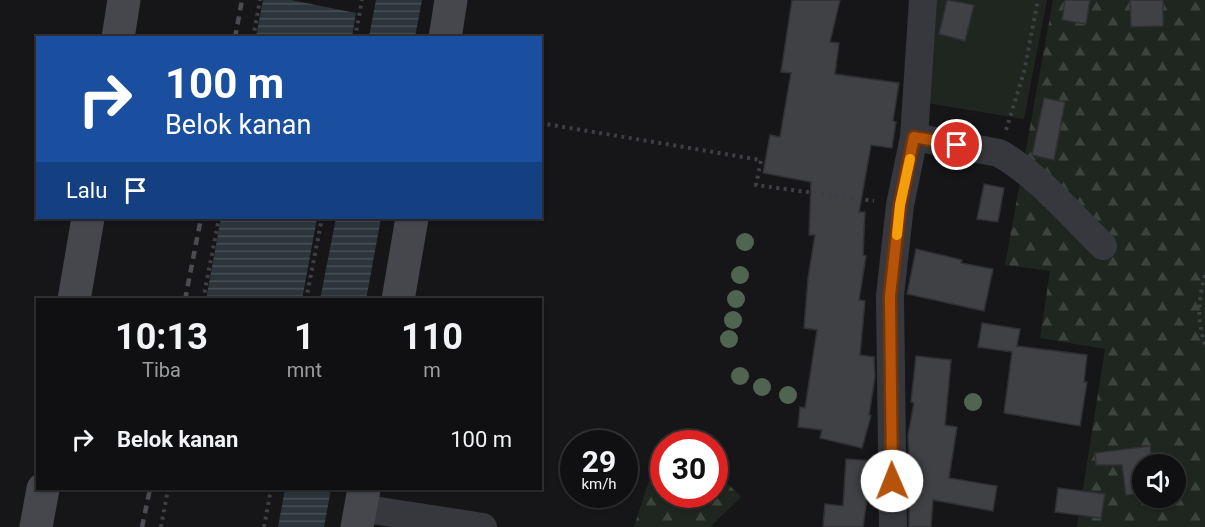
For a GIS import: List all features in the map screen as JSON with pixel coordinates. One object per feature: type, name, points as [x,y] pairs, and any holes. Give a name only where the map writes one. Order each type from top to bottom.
[{"type":"street","points":[[118,36],[124,0]]},
{"type":"street","points":[[445,36],[451,0]]},
{"type":"street","points":[[893,527],[890,296],[900,205],[914,137],[923,0]]},
{"type":"street","points":[[914,137],[999,153],[1027,171],[1103,246]]},
{"type":"street","points":[[74,298],[88,219]]},
{"type":"street","points":[[398,298],[412,219]]},
{"type":"street","points":[[36,527],[43,490]]},
{"type":"street","points":[[360,508],[483,527]]},
{"type":"path","points":[[253,36],[260,0]]},
{"type":"path","points":[[355,36],[362,0]]},
{"type":"path","points":[[999,153],[1024,72],[1038,0]]},
{"type":"path","points":[[542,123],[761,160],[756,185],[900,205]]},
{"type":"path","points":[[203,298],[219,219]]},
{"type":"path","points":[[306,298],[322,219]]},
{"type":"path","points":[[1205,275],[1199,306],[1199,326],[1205,345]]},
{"type":"path","points":[[161,527],[168,490]]},
{"type":"path","points":[[264,527],[271,490]]},
{"type":"green space","points":[[909,0],[1047,0],[1024,119],[908,100],[912,1]]},
{"type":"green space","points":[[1053,0],[1205,0],[1205,527],[1077,527],[1105,349],[1040,338],[1050,271],[1005,265]]},
{"type":"green space","points":[[650,478],[650,508],[728,508],[728,484],[741,497],[712,525],[714,527],[634,527]]},
{"type":"shaded area","points":[[263,0],[291,0],[356,13],[352,36],[256,36]]},
{"type":"shaded area","points":[[376,0],[422,0],[415,36],[369,36]]},
{"type":"shaded area","points":[[221,219],[317,219],[302,298],[206,298]]},
{"type":"shaded area","points":[[336,219],[381,219],[366,298],[320,298]]},
{"type":"shaded area","points":[[285,490],[331,490],[324,527],[278,527]]},
{"type":"building","points":[[792,0],[840,0],[830,42],[839,43],[835,74],[899,83],[893,121],[896,122],[892,148],[871,145],[859,212],[865,212],[863,255],[866,256],[859,300],[865,301],[860,355],[874,357],[875,377],[869,415],[871,416],[862,448],[820,438],[822,430],[798,427],[800,407],[805,408],[817,330],[804,328],[808,278],[815,235],[809,235],[811,182],[763,173],[770,135],[780,137],[791,73],[781,72]]},
{"type":"building","points":[[947,0],[974,5],[965,41],[939,34]]},
{"type":"building","points":[[1065,0],[1090,0],[1086,24],[1062,20]]},
{"type":"building","points":[[1130,0],[1163,0],[1163,26],[1131,27]]},
{"type":"building","points":[[1044,98],[1065,102],[1054,160],[1032,155]]},
{"type":"building","points":[[984,184],[1004,188],[998,222],[977,219]]},
{"type":"building","points":[[916,249],[962,260],[961,263],[993,269],[984,311],[907,294]]},
{"type":"building","points":[[982,323],[1020,329],[1017,346],[1087,355],[1084,382],[1087,382],[1080,426],[1004,413],[1012,352],[978,347]]},
{"type":"building","points":[[916,356],[951,360],[945,425],[957,427],[949,478],[997,486],[993,511],[933,500],[931,527],[909,527],[909,482],[913,459],[909,459],[908,435],[914,403],[911,402]]},
{"type":"building","points":[[1150,446],[1151,454],[1132,454],[1132,494],[1126,495],[1122,465],[1096,465],[1095,453]]},
{"type":"building","points":[[846,459],[874,461],[870,500],[867,499],[863,527],[823,527],[825,504],[843,506]]},
{"type":"building","points":[[1058,488],[1105,494],[1101,518],[1055,512]]},
{"type":"railway","points":[[235,36],[242,0]]},
{"type":"railway","points":[[185,298],[201,219]]},
{"type":"railway","points":[[142,527],[150,490]]},
{"type":"slow traffic","points":[[897,235],[900,205],[910,159]]},
{"type":"route","points":[[892,481],[890,296],[900,205],[914,137],[957,145]]}]
